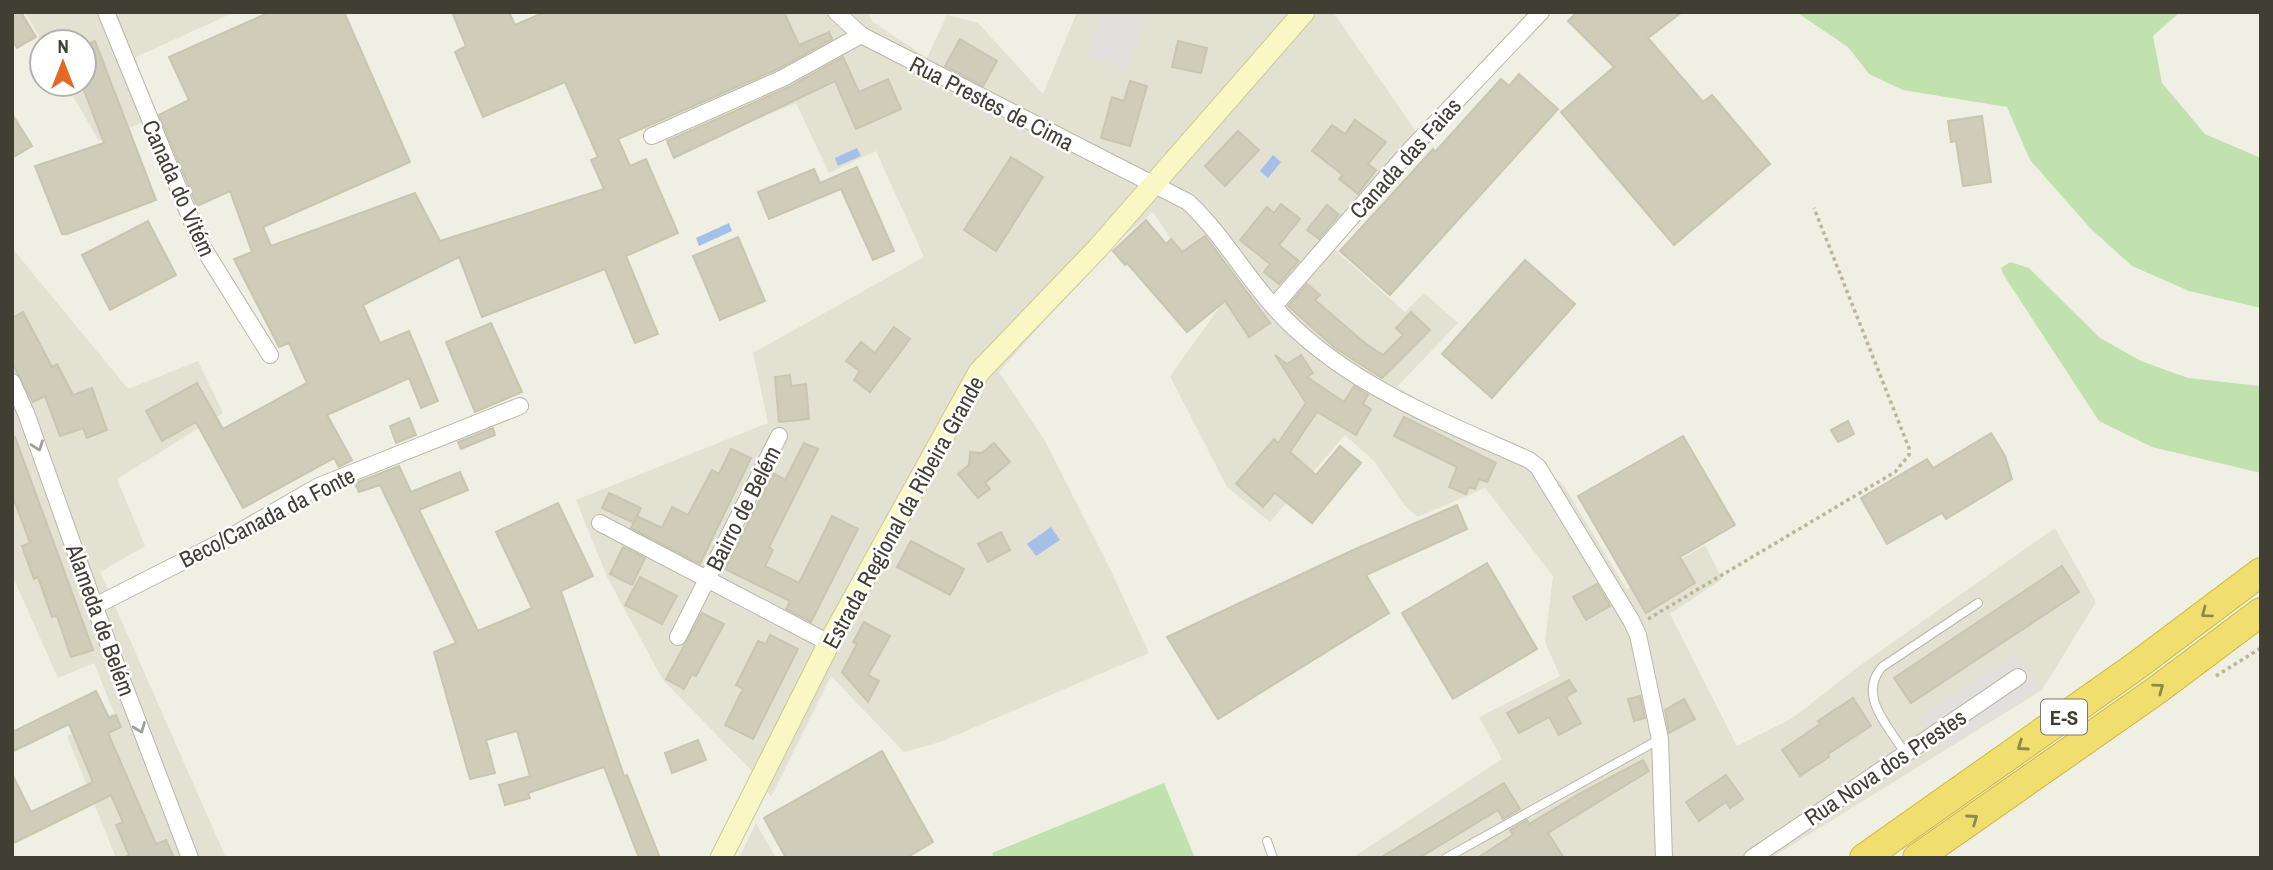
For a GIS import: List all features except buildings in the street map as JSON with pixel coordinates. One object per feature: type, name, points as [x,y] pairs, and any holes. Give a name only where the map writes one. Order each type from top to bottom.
[{"type":"highway","name":"E-S","points":[[1864,858],[2136,666],[2261,572]]},
{"type":"highway","name":"E-S","points":[[1917,858],[2158,690],[2261,612]]},
{"type":"main road","name":"Estrada Regional da Ribeira Grande","points":[[721,858],[829,643],[979,372],[1098,248],[1304,12]]},
{"type":"street","name":"Canada do Vitém","points":[[106,12],[202,246],[270,355]]},
{"type":"street","name":"Rua Prestes de Cima","points":[[836,12],[861,36],[1188,202],[1208,220],[1273,306],[1336,363],[1412,406],[1529,460],[1538,467],[1634,628],[1643,653],[1660,739],[1663,855]]},
{"type":"street","name":"Canada das Faias","points":[[1273,306],[1410,150],[1541,12]]},
{"type":"street","points":[[652,135],[783,78],[861,36]]},
{"type":"street","name":"Alameda de Belém","points":[[12,382],[26,413],[190,858]]},
{"type":"street","name":"Beco/Canada da Fonte","points":[[95,606],[225,540],[318,486],[520,406]]},
{"type":"street","name":"Bairro de Belém","points":[[678,637],[779,436]]},
{"type":"street","name":"Bairro de Belém","points":[[600,523],[829,643]]},
{"type":"street","name":"Rua Nova dos Prestes","points":[[1752,858],[2018,677]]},
{"type":"street","points":[[1646,858],[1663,855]]},
{"type":"lane","points":[[1905,753],[1872,700],[1871,689],[1876,674],[1882,667],[1978,603]]},
{"type":"lane","points":[[1446,858],[1660,739]]},
{"type":"lane","points":[[1267,841],[1273,858]]},
{"type":"path","points":[[1634,628],[1895,472],[1909,455],[1909,448],[1814,208]]},
{"type":"shaded area","points":[[25,12],[235,12],[136,57],[150,119],[99,141],[74,98],[98,98],[98,28],[34,28]]},
{"type":"shaded area","points":[[769,12],[867,12],[873,22],[927,58],[947,15],[978,23],[1043,94],[1077,12],[1333,12],[1424,143],[1334,249],[1405,312],[1424,293],[1458,323],[1397,387],[1453,419],[1526,450],[1564,486],[1627,590],[1705,545],[1722,579],[1670,614],[1737,746],[1791,719],[1862,664],[2055,528],[2096,602],[2042,690],[1771,858],[1352,858],[1502,759],[1479,717],[1560,676],[1545,642],[1553,576],[1485,488],[1418,517],[1406,507],[1374,461],[1345,435],[1270,522],[1227,487],[1170,376],[1224,301],[1171,239],[1153,212],[1110,247],[999,372],[1045,441],[1149,653],[940,742],[904,752],[831,676],[771,797],[751,770],[663,680],[607,577],[576,500],[768,423],[753,353],[924,257],[876,151],[829,173],[796,103],[770,114],[755,83],[793,64]]},
{"type":"shaded area","points":[[1100,12],[1145,12],[1129,68],[1088,56]]},
{"type":"shaded area","points":[[12,248],[128,389],[198,361],[223,413],[117,479],[145,546],[100,572],[226,858],[116,858],[67,736],[114,713],[94,663],[58,678],[12,575]]},
{"type":"shaded area","points":[[2016,655],[2038,689],[1941,751],[1919,717]]},
{"type":"shaded area","points":[[756,823],[776,858],[739,858]]},
{"type":"green space","points":[[1796,12],[2180,12],[2153,36],[2162,83],[2205,134],[2261,158],[2261,308],[2189,291],[2132,266],[2091,229],[2030,160],[2007,107],[1903,90],[1869,74],[1848,47]]},
{"type":"green space","points":[[2010,262],[2029,268],[2100,338],[2141,361],[2188,378],[2261,386],[2261,473],[2152,447],[2099,421],[2003,274],[2001,268]]},
{"type":"green space","points":[[1164,783],[1195,858],[994,858],[992,853]]},
{"type":"water","points":[[857,148],[861,156],[838,166],[835,158]]},
{"type":"water","points":[[1273,155],[1281,162],[1268,178],[1260,171]]},
{"type":"water","points":[[729,223],[732,231],[699,246],[696,238]]},
{"type":"water","points":[[1051,527],[1060,540],[1036,556],[1027,544]]}]
